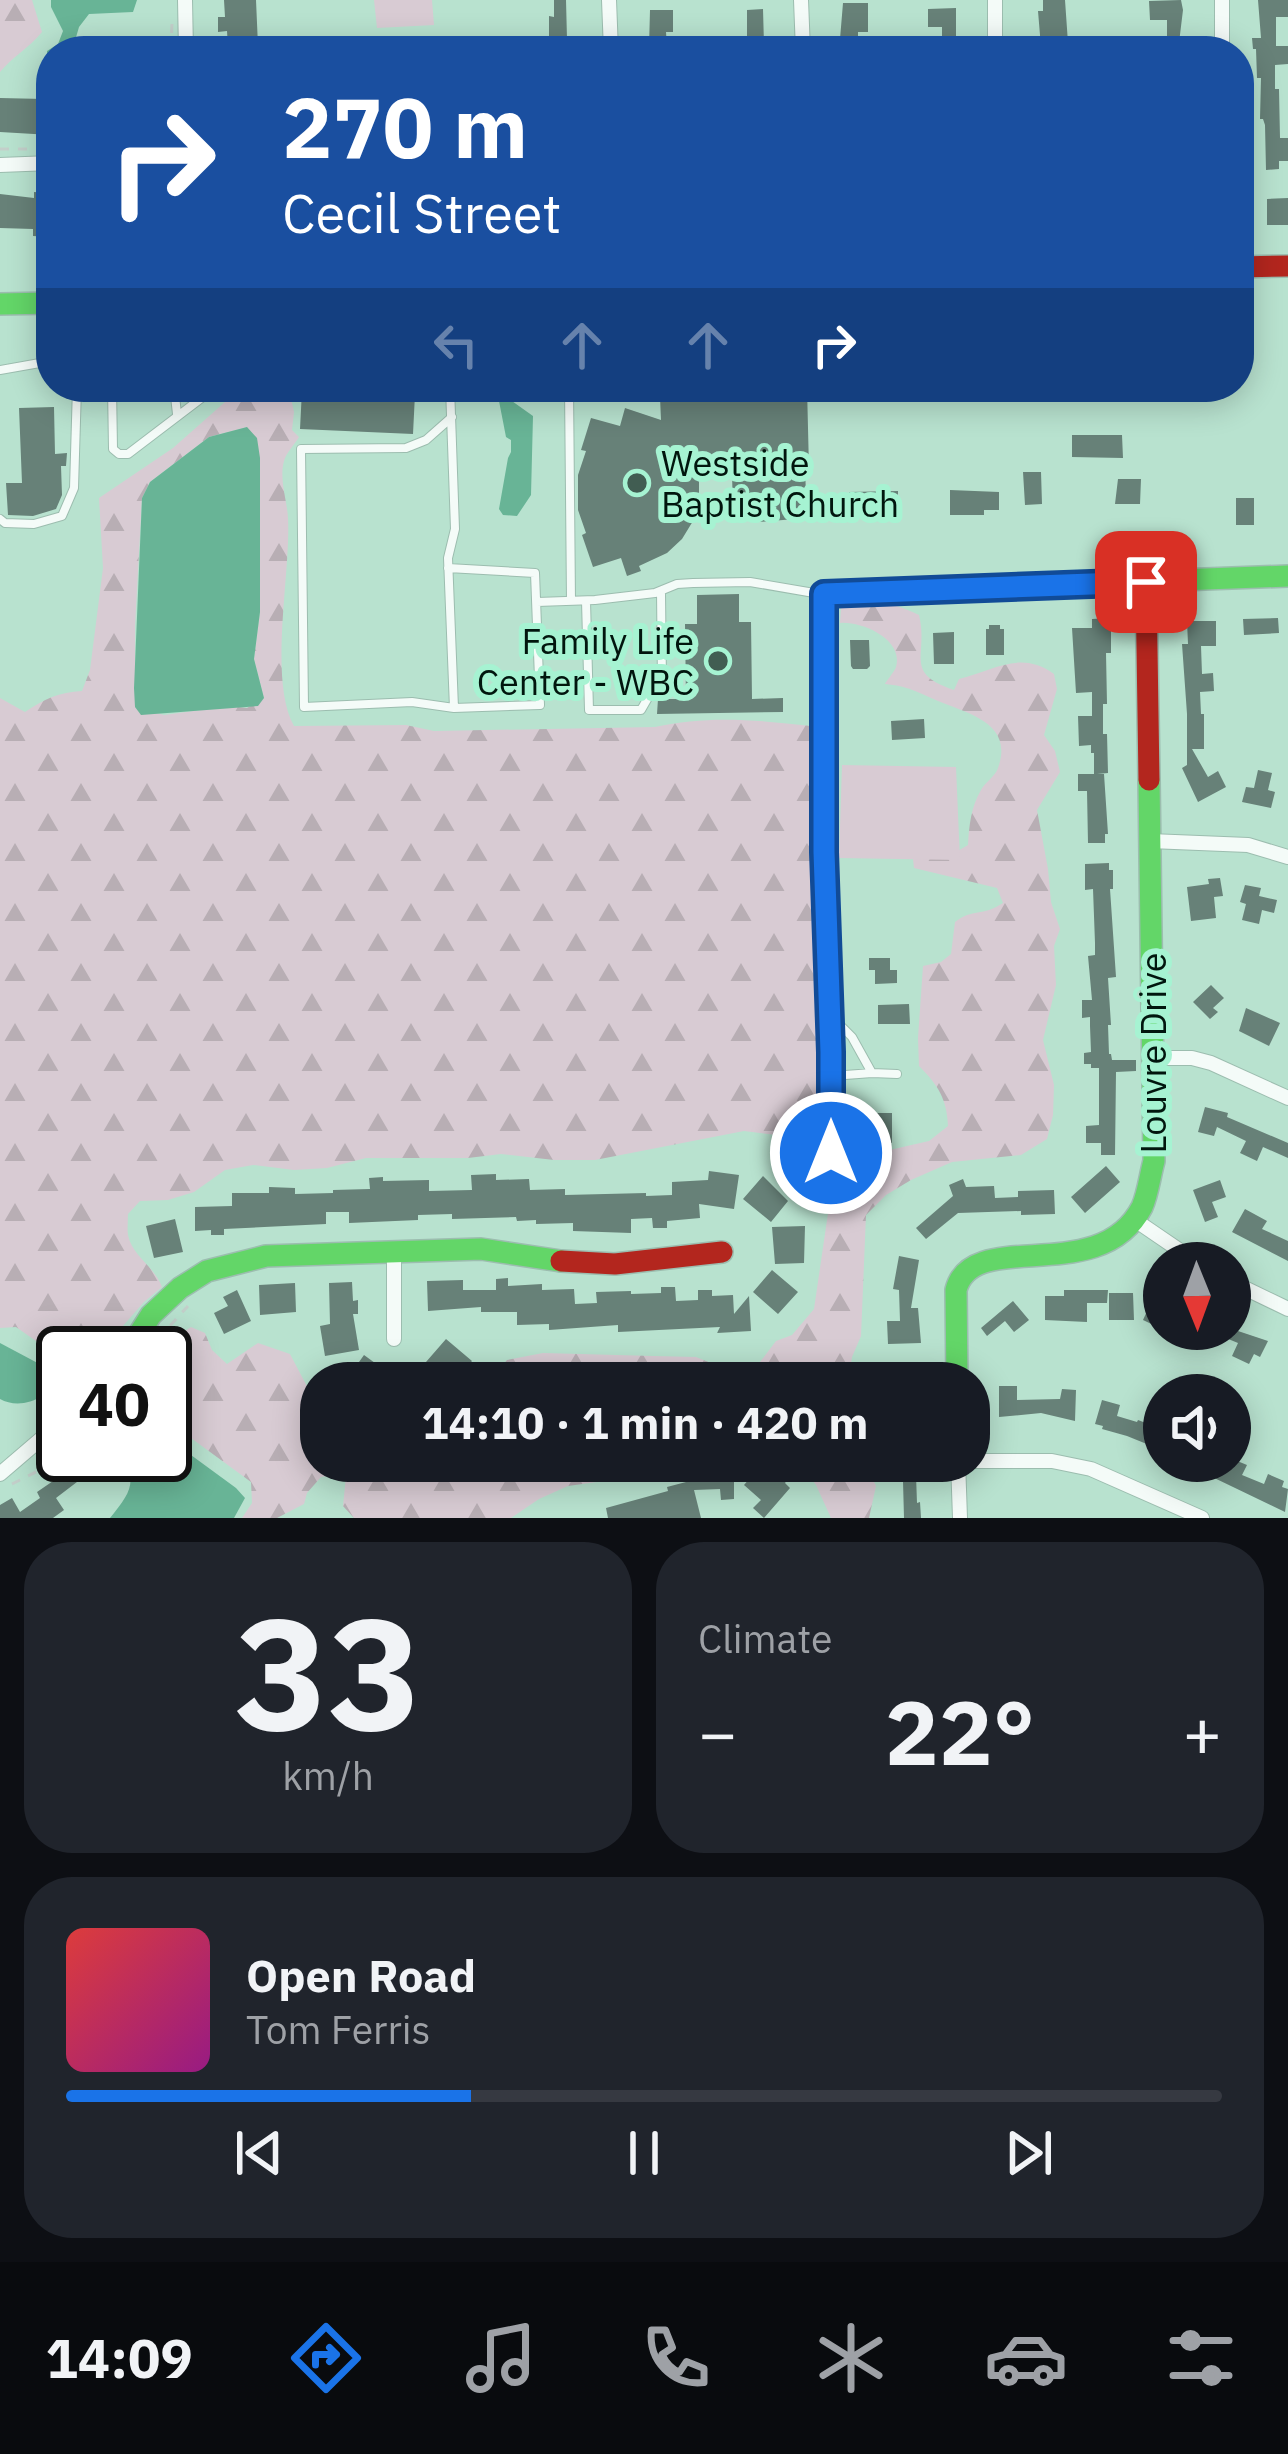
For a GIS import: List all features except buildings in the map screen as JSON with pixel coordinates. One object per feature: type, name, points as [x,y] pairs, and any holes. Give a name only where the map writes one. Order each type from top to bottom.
[{"type":"street","points":[[185,0],[186,36]]},
{"type":"street","points":[[609,0],[610,36]]},
{"type":"street","points":[[801,0],[802,36]]},
{"type":"street","points":[[995,0],[995,36]]},
{"type":"street","points":[[1222,0],[1222,36]]},
{"type":"street","points":[[0,165],[36,164]]},
{"type":"street","points":[[1254,267],[1288,266]]},
{"type":"street","points":[[0,304],[36,303]]},
{"type":"street","points":[[831,1153],[824,594],[1288,576]]},
{"type":"street","name":"Louvre Drive","points":[[1135,1220],[1152,1180],[1146,582]]},
{"type":"street","points":[[1150,841],[1248,845],[1288,857]]},
{"type":"street","points":[[1153,1058],[1211,1063],[1288,1098]]},
{"type":"street","points":[[956,1362],[957,1283],[977,1260],[1080,1253],[1120,1235],[1135,1220],[1167,1242]]},
{"type":"street","points":[[145,1326],[180,1288],[207,1271],[266,1256],[481,1249],[615,1264],[722,1252]]},
{"type":"street","points":[[394,1251],[394,1339]]},
{"type":"street","points":[[1251,1292],[1288,1310]]},
{"type":"street","points":[[0,1474],[36,1443]]},
{"type":"street","points":[[990,1461],[1072,1464],[1110,1475],[1202,1518]]},
{"type":"street","points":[[959,1482],[960,1518]]},
{"type":"lane","points":[[0,370],[36,364]]},
{"type":"lane","points":[[0,519],[34,524],[62,516],[74,488],[77,402]]},
{"type":"lane","points":[[112,402],[113,448],[119,454],[128,454],[196,402]]},
{"type":"lane","points":[[176,402],[177,416]]},
{"type":"lane","points":[[451,402],[455,529],[448,568],[454,708]]},
{"type":"lane","points":[[569,402],[571,602]]},
{"type":"lane","points":[[448,568],[535,573],[540,705],[454,708],[412,702],[304,707],[301,449],[406,448],[426,440],[452,417]]},
{"type":"lane","points":[[537,602],[586,601],[682,584],[750,582],[824,594]]},
{"type":"lane","points":[[586,601],[589,710],[641,710],[662,684],[661,591]]},
{"type":"lane","points":[[830,1014],[853,1037],[872,1073]]},
{"type":"lane","points":[[831,1076],[897,1074]]},
{"type":"path","points":[[0,149],[36,148]]},
{"type":"path","points":[[170,1326],[191,1303]]},
{"type":"path","points":[[0,1490],[36,1472]]},
{"type":"green space","points":[[0,0],[32,0],[42,32],[0,72]]},
{"type":"green space","points":[[374,0],[432,0],[434,25],[377,28]]},
{"type":"green space","points":[[225,402],[292,402],[292,430],[299,437],[283,468],[288,541],[281,654],[286,706],[294,726],[406,725],[434,731],[655,727],[733,720],[811,726],[818,1092],[824,1148],[831,1160],[929,1141],[948,1126],[940,1093],[919,1066],[923,966],[951,954],[955,922],[1003,903],[997,888],[914,868],[913,859],[956,852],[968,845],[975,803],[998,768],[1000,740],[975,716],[885,684],[896,667],[894,648],[869,629],[840,623],[841,608],[881,602],[919,615],[923,669],[938,684],[954,690],[959,679],[1007,664],[1030,663],[1054,674],[1057,689],[1044,735],[1055,751],[1060,772],[1037,810],[1051,902],[1060,929],[1054,946],[1056,985],[1043,1040],[1054,1085],[1047,1139],[1021,1155],[952,1162],[886,1195],[866,1215],[861,1336],[851,1362],[760,1362],[776,1341],[792,1335],[814,1309],[832,1186],[818,1164],[776,1135],[744,1131],[595,1160],[501,1154],[366,1158],[294,1170],[253,1165],[225,1170],[194,1192],[168,1200],[140,1201],[128,1214],[130,1242],[162,1287],[123,1326],[36,1326],[36,1341],[16,1327],[0,1328],[0,698],[25,712],[52,697],[82,691],[90,670],[103,568],[99,498],[173,448]],"holes":[[[247,427],[260,558],[254,659],[264,698],[247,708],[164,715],[135,707],[142,498],[150,482],[209,437]]]},
{"type":"green space","points":[[842,765],[956,767],[960,860],[839,858]]},
{"type":"green space","points":[[192,1327],[205,1333],[212,1350],[227,1364],[258,1343],[290,1354],[300,1373],[300,1482],[317,1482],[304,1504],[277,1518],[242,1518],[252,1503],[251,1482],[192,1439]]},
{"type":"green space","points":[[543,1353],[696,1357],[708,1362],[505,1362]]},
{"type":"green space","points":[[345,1482],[597,1482],[568,1486],[511,1518],[354,1518],[343,1506]]},
{"type":"green space","points":[[814,1482],[874,1482],[869,1518],[831,1518]]},
{"type":"shaded area","points":[[51,0],[137,0],[133,12],[89,14],[76,36],[61,36]]},
{"type":"shaded area","points":[[499,402],[513,402],[533,416],[531,495],[517,516],[503,515],[499,509],[511,452],[511,440],[506,437]]},
{"type":"shaded area","points":[[247,427],[257,438],[260,458],[260,612],[254,659],[264,698],[258,706],[141,715],[135,707],[134,688],[142,498],[150,482],[209,437]]},
{"type":"shaded area","points":[[0,1343],[36,1362],[36,1398],[16,1403],[0,1399]]},
{"type":"shaded area","points":[[192,1456],[245,1498],[234,1518],[110,1518],[129,1482],[192,1482]]},
{"type":"traffic: fast","points":[[0,304],[36,303]]},
{"type":"traffic: fast","points":[[1125,582],[1288,576]]},
{"type":"traffic: fast","points":[[957,1362],[956,1290],[967,1271],[1011,1257],[1097,1246],[1123,1231],[1144,1202],[1154,1161],[1149,780]]},
{"type":"traffic: fast","points":[[144,1326],[180,1288],[207,1271],[266,1256],[481,1249],[561,1261]]},
{"type":"traffic: slow","points":[[831,1153],[824,594],[1125,582]]},
{"type":"traffic: jam","points":[[1254,267],[1288,266]]},
{"type":"traffic: jam","points":[[1146,582],[1149,780]]},
{"type":"traffic: jam","points":[[561,1261],[615,1264],[722,1252]]},
{"type":"place","name":"Westside Baptist Church","points":[[637,483]]},
{"type":"place","name":"Family Life Center - WBC","points":[[718,661]]},
{"type":"route","points":[[831,1153],[824,594],[1146,582]]}]
